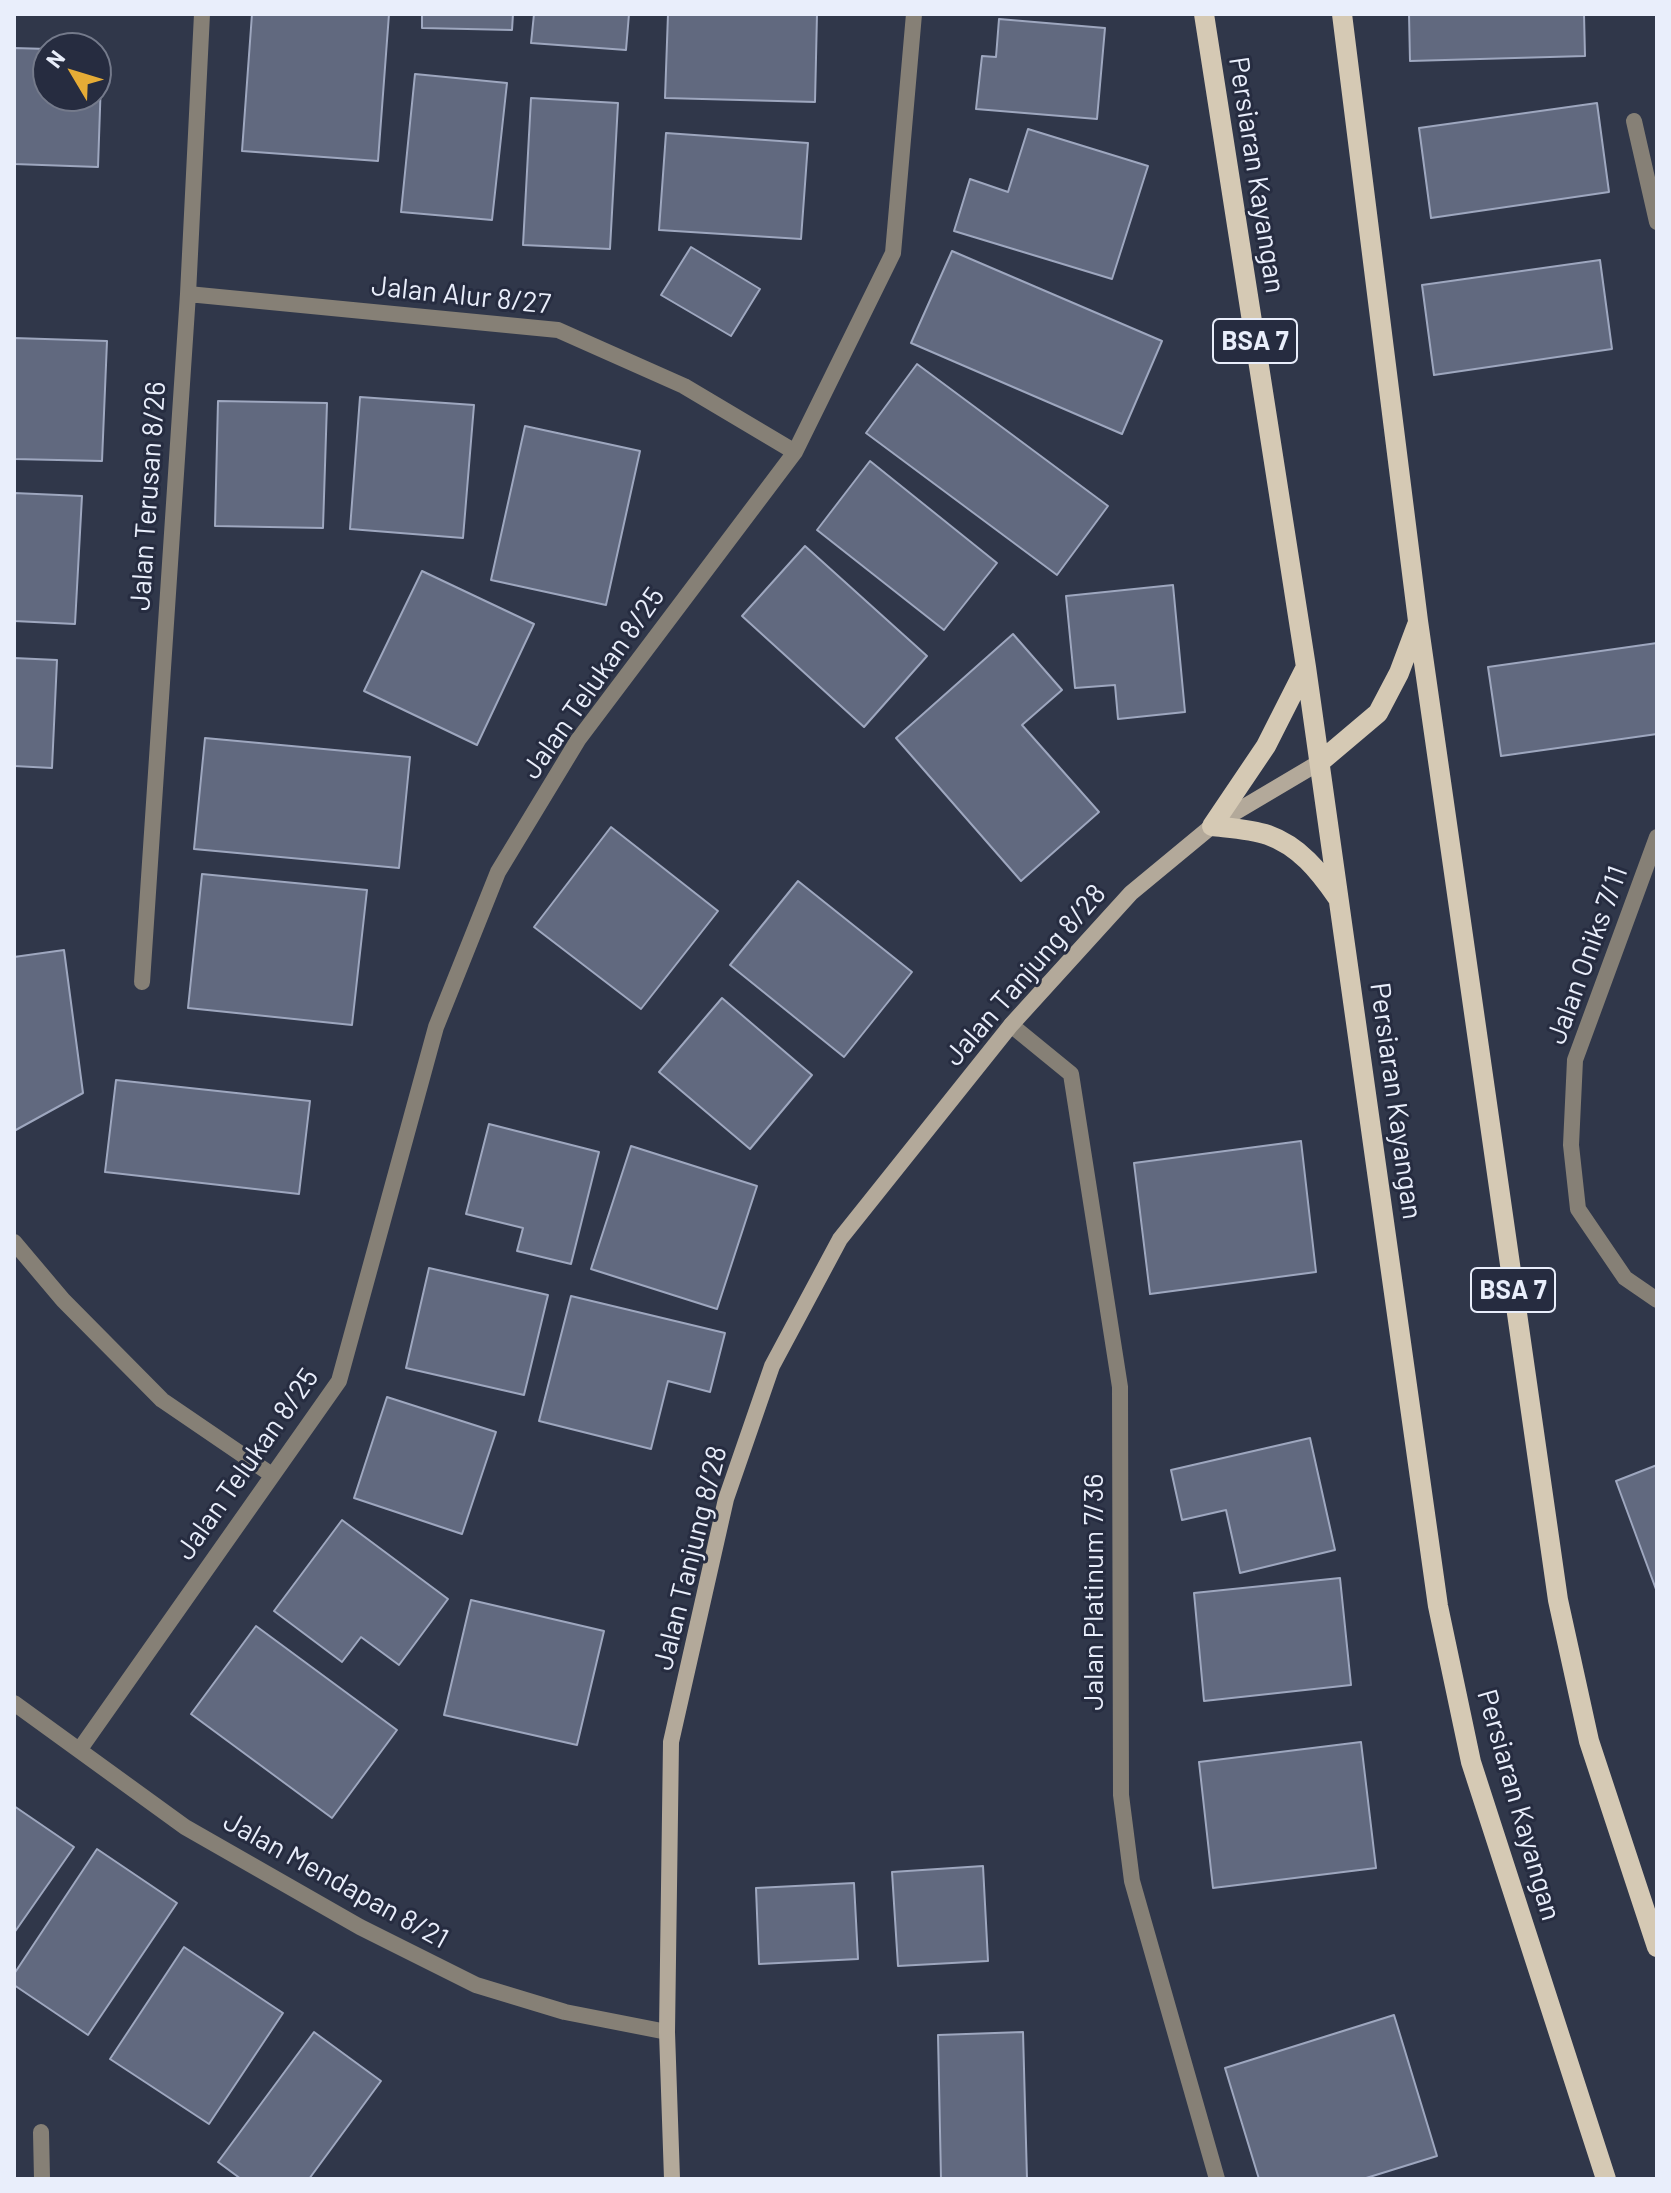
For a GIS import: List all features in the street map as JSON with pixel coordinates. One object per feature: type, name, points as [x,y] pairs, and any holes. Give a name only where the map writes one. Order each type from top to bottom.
[{"type":"main road","name":"Persiaran Kayangan","points":[[1204,14],[1320,762],[1438,1606],[1471,1762],[1606,2179]]},
{"type":"main road","name":"BSA 7","points":[[1342,14],[1418,621],[1558,1600],[1589,1741],[1657,1947]]},
{"type":"main road","points":[[1320,762],[1378,713],[1399,673],[1418,621]]},
{"type":"main road","points":[[1306,667],[1266,746],[1212,826],[1266,834],[1291,847],[1318,870],[1339,900]]},
{"type":"street","name":"Jalan Terusan 8/26","points":[[142,982],[188,294],[202,14]]},
{"type":"street","name":"Jalan Telukan 8/25","points":[[80,1749],[339,1381],[436,1027],[498,872],[578,740],[795,452],[893,253],[914,14]]},
{"type":"street","points":[[1634,121],[1657,222]]},
{"type":"street","name":"Jalan Alur 8/27","points":[[188,294],[558,330],[684,386],[795,452]]},
{"type":"street","name":"Jalan Tanjung 8/28","points":[[672,2179],[667,2032],[671,1742],[731,1484],[772,1366],[840,1239],[1011,1025],[1131,893],[1212,826],[1320,762]]},
{"type":"street","name":"Jalan Oniks 7/11","points":[[1657,837],[1575,1060],[1571,1145],[1578,1209],[1625,1278],[1657,1300]]},
{"type":"street","name":"Jalan Platinum 7/36","points":[[1011,1025],[1071,1074],[1120,1387],[1121,1795],[1132,1881],[1217,2179]]},
{"type":"street","points":[[14,1242],[63,1300],[162,1400],[272,1475]]},
{"type":"street","name":"Jalan Mendapan 8/21","points":[[14,1703],[185,1827],[360,1927],[476,1985],[565,2012],[667,2032]]},
{"type":"street","points":[[41,2132],[42,2179]]},
{"type":"building","points":[[252,14],[389,14],[378,161],[242,151]]},
{"type":"building","points":[[422,14],[513,14],[512,30],[422,28]]},
{"type":"building","points":[[534,14],[629,14],[626,50],[531,43]]},
{"type":"building","points":[[668,14],[817,14],[815,102],[665,98]]},
{"type":"building","points":[[1409,14],[1584,14],[1585,56],[1410,61]]},
{"type":"building","points":[[999,19],[1105,28],[1097,119],[976,109],[982,56],[996,57]]},
{"type":"building","points":[[14,48],[32,49],[32,112],[100,112],[98,167],[14,164]]},
{"type":"building","points":[[415,74],[507,83],[492,220],[401,212]]},
{"type":"building","points":[[531,98],[618,103],[610,249],[523,245]]},
{"type":"building","points":[[1597,103],[1609,192],[1431,218],[1419,128]]},
{"type":"building","points":[[1028,129],[1148,166],[1112,279],[954,231],[970,179],[1008,192]]},
{"type":"building","points":[[666,133],[808,143],[801,239],[659,230]]},
{"type":"building","points":[[691,247],[760,289],[731,336],[661,295]]},
{"type":"building","points":[[952,251],[1162,341],[1122,434],[911,343]]},
{"type":"building","points":[[1600,260],[1612,349],[1434,375],[1422,285]]},
{"type":"building","points":[[14,338],[107,341],[102,461],[14,459]]},
{"type":"building","points":[[917,364],[1108,506],[1057,575],[866,433]]},
{"type":"building","points":[[360,397],[474,405],[463,538],[350,529]]},
{"type":"building","points":[[218,401],[327,403],[323,528],[215,526]]},
{"type":"building","points":[[525,426],[640,451],[606,605],[491,580]]},
{"type":"building","points":[[870,461],[997,563],[944,630],[817,530]]},
{"type":"building","points":[[14,493],[82,496],[75,624],[14,621]]},
{"type":"building","points":[[805,546],[927,656],[864,727],[742,616]]},
{"type":"building","points":[[422,571],[534,624],[477,745],[364,691]]},
{"type":"building","points":[[1173,585],[1185,712],[1118,719],[1115,685],[1075,688],[1066,596]]},
{"type":"building","points":[[1013,634],[1062,690],[1022,725],[1099,812],[1021,881],[896,738]]},
{"type":"building","points":[[1657,643],[1657,734],[1501,756],[1488,667]]},
{"type":"building","points":[[14,658],[57,660],[52,768],[14,766]]},
{"type":"building","points":[[205,738],[410,757],[399,868],[194,849]]},
{"type":"building","points":[[611,827],[718,911],[641,1009],[534,927]]},
{"type":"building","points":[[202,874],[367,890],[352,1025],[188,1008]]},
{"type":"building","points":[[798,881],[912,972],[844,1057],[730,965]]},
{"type":"building","points":[[64,950],[83,1093],[14,1131],[14,957]]},
{"type":"building","points":[[722,998],[812,1075],[750,1149],[659,1072]]},
{"type":"building","points":[[116,1080],[310,1101],[299,1194],[105,1172]]},
{"type":"building","points":[[489,1124],[599,1152],[571,1264],[517,1251],[523,1228],[466,1214]]},
{"type":"building","points":[[1301,1141],[1316,1272],[1150,1294],[1134,1163]]},
{"type":"building","points":[[631,1146],[757,1186],[717,1309],[591,1269]]},
{"type":"building","points":[[429,1268],[548,1295],[524,1395],[406,1368]]},
{"type":"building","points":[[571,1296],[725,1333],[710,1392],[668,1381],[651,1449],[539,1421]]},
{"type":"building","points":[[387,1397],[496,1432],[462,1534],[354,1498]]},
{"type":"building","points":[[1310,1438],[1335,1550],[1240,1573],[1226,1510],[1182,1520],[1171,1470]]},
{"type":"building","points":[[1657,1465],[1657,1592],[1616,1481]]},
{"type":"building","points":[[342,1520],[448,1599],[399,1665],[361,1637],[342,1662],[274,1611]]},
{"type":"building","points":[[1340,1578],[1351,1685],[1204,1701],[1194,1593]]},
{"type":"building","points":[[471,1600],[604,1631],[577,1745],[444,1715]]},
{"type":"building","points":[[256,1626],[397,1730],[332,1818],[191,1714]]},
{"type":"building","points":[[1361,1742],[1376,1868],[1213,1888],[1199,1762]]},
{"type":"building","points":[[14,1806],[74,1847],[14,1933]]},
{"type":"building","points":[[97,1849],[177,1903],[88,2035],[14,1985],[14,1974]]},
{"type":"building","points":[[983,1866],[988,1961],[898,1966],[892,1872]]},
{"type":"building","points":[[854,1883],[858,1959],[759,1964],[756,1888]]},
{"type":"building","points":[[184,1947],[283,2013],[209,2124],[110,2059]]},
{"type":"building","points":[[1394,2015],[1437,2156],[1363,2179],[1259,2179],[1225,2068]]},
{"type":"building","points":[[314,2032],[381,2081],[309,2179],[241,2179],[218,2162]]},
{"type":"building","points":[[1023,2032],[1027,2179],[941,2179],[938,2035]]}]
